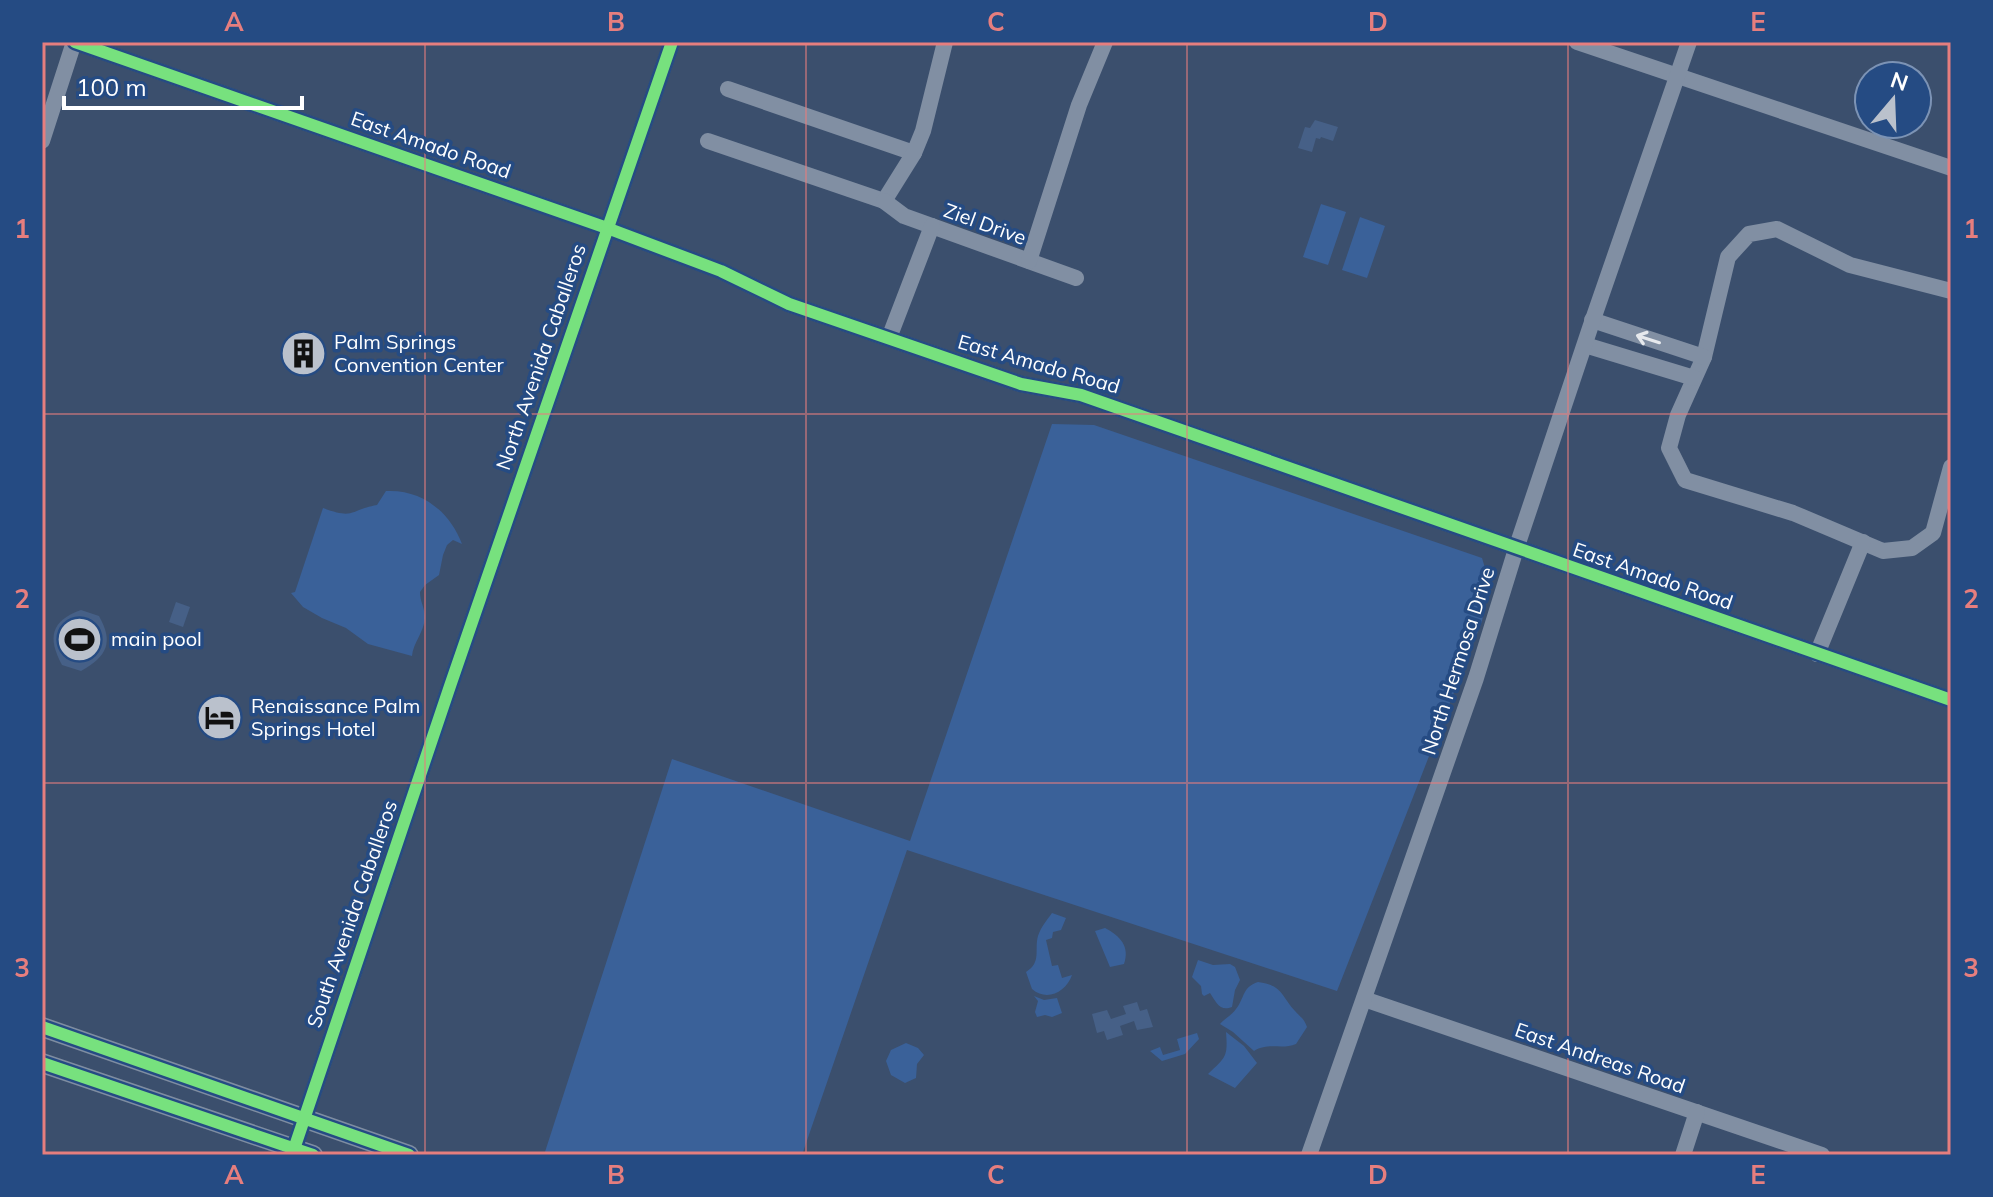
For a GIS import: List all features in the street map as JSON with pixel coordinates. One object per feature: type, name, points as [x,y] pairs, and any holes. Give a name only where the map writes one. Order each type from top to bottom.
[{"type":"main road","points":[[42,1027],[409,1155]]},
{"type":"main road","points":[[42,1063],[300,1153]]},
{"type":"street","points":[[42,141],[74,42]]},
{"type":"street","name":"East Amado Road","points":[[74,42],[607,228],[721,271],[789,304],[1021,384],[1081,395],[1951,700]]},
{"type":"street","name":"North Avenida Caballeros","points":[[450,686],[672,42]]},
{"type":"street","points":[[884,201],[914,153],[923,131],[945,42]]},
{"type":"street","points":[[1029,261],[1079,105],[1105,42]]},
{"type":"street","points":[[1577,42],[1951,168]]},
{"type":"street","name":"North Hermosa Drive","points":[[1309,1155],[1476,678],[1592,320],[1689,42]]},
{"type":"street","points":[[728,89],[914,153]]},
{"type":"street","name":"Ziel Drive","points":[[708,141],[884,201],[904,216],[1076,278]]},
{"type":"street","points":[[889,338],[932,226]]},
{"type":"street","points":[[1951,291],[1850,265],[1777,229],[1749,234],[1728,257],[1704,357],[1678,415],[1669,448],[1685,480],[1793,513],[1883,551],[1912,548],[1933,533],[1951,467]]},
{"type":"street","points":[[1592,320],[1704,357]]},
{"type":"street","points":[[1585,345],[1694,378]]},
{"type":"street","points":[[1817,654],[1863,542]]},
{"type":"street","name":"South Avenida Caballeros","points":[[300,1153],[304,1118],[450,686]]},
{"type":"street","name":"East Andreas Road","points":[[1364,999],[1822,1155]]},
{"type":"street","points":[[1683,1155],[1697,1112]]},
{"type":"shaded area","points":[[1315,120],[1338,127],[1333,141],[1316,138],[1312,152],[1298,148],[1305,127],[1310,128]]},
{"type":"shaded area","points":[[1321,204],[1346,212],[1328,265],[1303,257]]},
{"type":"shaded area","points":[[1360,217],[1385,226],[1367,278],[1342,270]]},
{"type":"shaded area","points":[[1052,424],[1094,425],[1482,558],[1489,581],[1482,621],[1337,991],[907,850],[802,1155],[544,1155],[672,759],[910,841]]},
{"type":"shaded area","points":[[386,491],[399,491],[423,498],[450,522],[462,544],[453,540],[447,545],[439,575],[420,592],[425,618],[412,656],[368,644],[346,628],[303,607],[291,593],[295,592],[323,508],[352,513],[377,505]]},
{"type":"shaded area","points":[[176,602],[190,607],[183,627],[169,622]]},
{"type":"shaded area","name":"main pool","points":[[81,610],[99,616],[107,641],[97,660],[81,671],[62,665],[54,638],[63,619]]},
{"type":"shaded area","points":[[1052,913],[1066,918],[1061,930],[1053,932],[1052,938],[1046,940],[1052,966],[1058,965],[1062,978],[1072,975],[1061,990],[1044,995],[1032,989],[1026,972],[1034,964],[1038,936]]},
{"type":"shaded area","points":[[1105,928],[1115,934],[1125,947],[1124,964],[1110,967],[1095,931]]},
{"type":"shaded area","points":[[1198,960],[1235,967],[1240,980],[1232,1007],[1221,1007],[1210,993],[1202,994],[1201,986],[1192,977]]},
{"type":"shaded area","points":[[1258,982],[1281,992],[1305,1022],[1307,1027],[1296,1044],[1254,1051],[1220,1024],[1239,1005],[1246,990]]},
{"type":"shaded area","points":[[1034,996],[1044,1000],[1057,998],[1062,1013],[1037,1017],[1038,1001]]},
{"type":"shaded area","points":[[1137,1002],[1140,1011],[1147,1009],[1153,1027],[1137,1030],[1134,1021],[1120,1026],[1123,1035],[1107,1040],[1104,1031],[1097,1033],[1092,1014],[1107,1010],[1111,1019],[1126,1014],[1123,1006]]},
{"type":"shaded area","points":[[1226,1032],[1244,1046],[1257,1063],[1235,1088],[1208,1074],[1224,1056]]},
{"type":"shaded area","points":[[1197,1033],[1199,1039],[1185,1054],[1162,1061],[1150,1051],[1160,1047],[1163,1055],[1180,1050],[1177,1039]]},
{"type":"shaded area","points":[[906,1043],[918,1048],[924,1055],[917,1064],[916,1078],[905,1083],[891,1075],[886,1061],[891,1050]]},
{"type":"cycle path","points":[[75,42],[607,228],[721,271],[789,304],[1021,384],[1081,395],[1951,700]]},
{"type":"cycle path","points":[[292,1155],[672,42]]},
{"type":"cycle path","points":[[42,1027],[409,1155]]},
{"type":"cycle path","points":[[42,1063],[313,1155]]},
{"type":"place","name":"Palm Springs Convention Center","points":[[303,353]]},
{"type":"place","name":"main pool","points":[[80,639]]},
{"type":"place","name":"Renaissance Palm Springs Hotel","points":[[220,717]]}]
